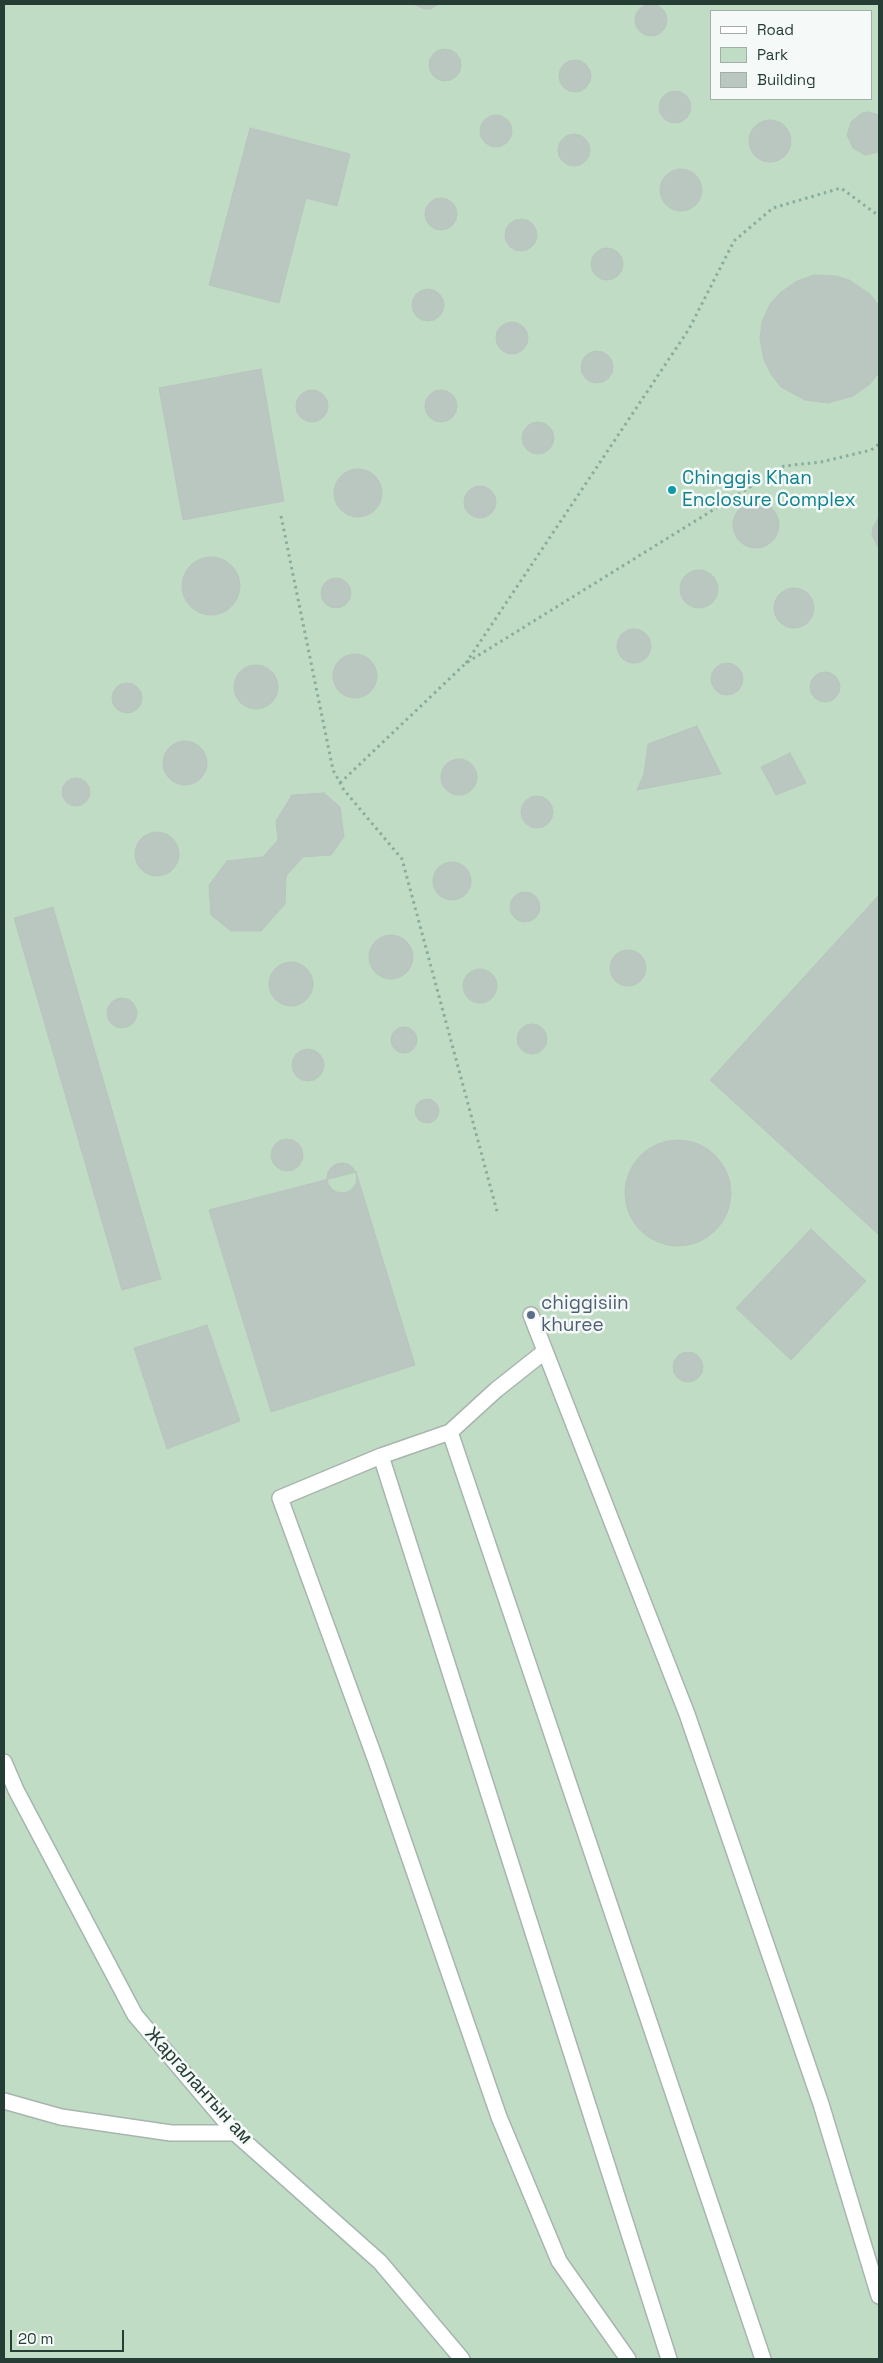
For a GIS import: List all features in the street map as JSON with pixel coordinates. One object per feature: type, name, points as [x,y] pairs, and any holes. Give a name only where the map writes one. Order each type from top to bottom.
[{"type":"street","points":[[530,1315],[687,1714],[822,2104],[879,2296]]},
{"type":"street","points":[[544,1352],[496,1390],[450,1432],[381,1456],[280,1498],[376,1761],[499,2117],[559,2261],[628,2359]]},
{"type":"street","points":[[450,1432],[763,2359]]},
{"type":"street","points":[[381,1456],[669,2359]]},
{"type":"street","name":"Жаргалантын ам","points":[[4,1762],[16,1790],[135,2015],[235,2132],[380,2262],[462,2359]]},
{"type":"street","points":[[4,2101],[61,2117],[171,2133],[235,2132]]},
{"type":"path","points":[[466,663],[689,329],[734,241],[773,208],[841,188],[879,216]]},
{"type":"path","points":[[340,783],[466,663],[784,466],[820,462],[871,450],[879,444]]},
{"type":"path","points":[[281,516],[333,770],[340,783],[402,859],[498,1215]]},
{"type":"green space","points":[[4,4],[879,4],[879,2359],[4,2359]]},
{"type":"building","points":[[413,4],[439,4],[430,9],[424,9]]},
{"type":"building","points":[[651,4],[662,9],[667,20],[662,31],[651,36],[640,31],[635,20],[640,9]]},
{"type":"building","points":[[445,49],[456,54],[461,65],[456,76],[445,81],[434,76],[429,65],[434,54]]},
{"type":"building","points":[[575,60],[586,65],[591,76],[586,87],[575,92],[564,87],[559,76],[564,65]]},
{"type":"building","points":[[675,91],[686,96],[691,107],[686,118],[675,123],[664,118],[659,107],[664,96]]},
{"type":"building","points":[[869,112],[879,115],[879,152],[865,155],[853,148],[847,135],[851,122],[862,113]]},
{"type":"building","points":[[496,115],[507,120],[512,131],[507,142],[496,147],[485,142],[480,131],[485,120]]},
{"type":"building","points":[[774,120],[782,123],[788,129],[791,141],[788,153],[782,159],[766,162],[758,159],[752,153],[749,137],[752,129],[758,123]]},
{"type":"building","points":[[250,128],[350,154],[337,206],[306,198],[279,303],[209,285]]},
{"type":"building","points":[[574,134],[585,139],[590,150],[585,161],[574,166],[563,161],[558,150],[563,139]]},
{"type":"building","points":[[685,169],[693,172],[699,178],[702,190],[699,202],[693,208],[677,211],[669,208],[663,202],[660,186],[663,178],[669,172]]},
{"type":"building","points":[[441,198],[452,203],[457,214],[452,225],[441,230],[430,225],[425,214],[430,203]]},
{"type":"building","points":[[521,219],[532,224],[537,235],[532,246],[521,251],[510,246],[505,235],[510,224]]},
{"type":"building","points":[[607,248],[618,253],[623,264],[618,275],[607,280],[596,275],[591,264],[596,253]]},
{"type":"building","points":[[814,275],[836,276],[849,280],[870,294],[879,306],[879,372],[870,384],[853,396],[828,403],[805,400],[781,387],[771,374],[764,360],[760,339],[762,322],[770,304],[781,292],[797,281]]},
{"type":"building","points":[[428,289],[439,294],[444,305],[439,316],[428,321],[417,316],[412,305],[417,294]]},
{"type":"building","points":[[512,322],[523,327],[528,338],[523,349],[512,354],[501,349],[496,338],[501,327]]},
{"type":"building","points":[[597,351],[608,356],[613,367],[608,378],[597,383],[586,378],[581,367],[586,356]]},
{"type":"building","points":[[261,369],[284,501],[183,520],[159,388]]},
{"type":"building","points":[[312,390],[323,395],[328,406],[323,417],[312,422],[301,417],[296,406],[301,395]]},
{"type":"building","points":[[441,390],[447,391],[452,395],[456,400],[456,412],[452,417],[447,421],[441,422],[435,421],[430,417],[426,412],[425,406],[426,400],[430,395],[435,391]]},
{"type":"building","points":[[538,422],[544,423],[549,427],[553,432],[553,444],[549,449],[544,453],[538,454],[532,453],[527,449],[523,444],[522,438],[523,432],[527,427],[532,423]]},
{"type":"building","points":[[353,469],[363,469],[375,476],[382,488],[382,498],[375,510],[363,517],[353,517],[345,513],[338,506],[334,498],[334,488],[338,480],[345,473]]},
{"type":"building","points":[[480,486],[491,491],[496,502],[491,513],[480,518],[469,513],[464,502],[469,491]]},
{"type":"building","points":[[751,502],[761,502],[775,512],[779,525],[775,538],[769,544],[761,548],[751,548],[737,538],[733,530],[733,520],[743,506]]},
{"type":"building","points":[[879,517],[879,549],[872,535],[873,527]]},
{"type":"building","points":[[205,557],[217,557],[232,565],[240,580],[240,592],[232,607],[217,615],[205,615],[190,607],[182,592],[182,580],[190,565]]},
{"type":"building","points":[[699,570],[712,576],[718,589],[712,602],[699,608],[686,602],[680,589],[686,576]]},
{"type":"building","points":[[336,578],[347,582],[351,593],[347,604],[336,608],[325,604],[321,593],[325,582]]},
{"type":"building","points":[[794,588],[808,594],[814,608],[808,622],[794,628],[780,622],[774,608],[780,594]]},
{"type":"building","points":[[634,629],[646,634],[651,646],[646,658],[634,663],[622,658],[617,646],[622,634]]},
{"type":"building","points":[[355,654],[367,658],[373,664],[377,676],[373,688],[367,694],[355,698],[343,694],[337,688],[333,676],[337,664],[343,658]]},
{"type":"building","points":[[727,663],[733,664],[738,668],[742,673],[742,685],[738,690],[733,694],[727,695],[721,694],[716,690],[712,685],[711,679],[712,673],[716,668],[721,664]]},
{"type":"building","points":[[256,665],[268,669],[274,675],[278,687],[274,699],[268,705],[256,709],[244,705],[238,699],[234,687],[238,675],[244,669]]},
{"type":"building","points":[[825,672],[836,676],[840,687],[836,698],[825,702],[814,698],[810,687],[814,676]]},
{"type":"building","points":[[127,683],[133,684],[141,692],[141,704],[133,712],[127,713],[121,712],[113,704],[112,698],[113,692],[121,684]]},
{"type":"building","points":[[697,726],[721,774],[637,790],[644,774],[648,744]]},
{"type":"building","points":[[185,741],[197,745],[203,751],[207,763],[203,775],[197,781],[185,785],[173,781],[167,775],[163,763],[167,751],[173,745]]},
{"type":"building","points":[[790,753],[806,783],[776,795],[761,767]]},
{"type":"building","points":[[459,759],[466,760],[472,764],[476,770],[476,784],[472,790],[466,794],[459,795],[452,794],[446,790],[442,784],[441,777],[442,770],[446,764],[452,760]]},
{"type":"building","points":[[76,778],[86,782],[90,792],[86,802],[76,806],[66,802],[62,792],[66,782]]},
{"type":"building","points":[[324,793],[340,807],[344,837],[331,855],[303,857],[286,876],[285,904],[261,931],[231,931],[211,915],[209,885],[227,861],[263,857],[278,840],[276,821],[292,795]]},
{"type":"building","points":[[537,796],[543,797],[548,801],[552,806],[552,818],[548,823],[543,827],[537,828],[531,827],[526,823],[522,818],[521,812],[522,806],[526,801],[531,797]]},
{"type":"building","points":[[161,832],[173,838],[178,846],[178,862],[173,870],[165,875],[153,876],[141,870],[136,862],[135,850],[141,838],[149,833]]},
{"type":"building","points":[[452,862],[466,867],[471,881],[466,895],[452,900],[438,895],[433,881],[438,867]]},
{"type":"building","points":[[525,892],[536,896],[540,907],[536,918],[525,922],[514,918],[510,907],[514,896]]},
{"type":"building","points":[[879,895],[879,1235],[710,1080]]},
{"type":"building","points":[[53,907],[161,1279],[122,1290],[14,918]]},
{"type":"building","points":[[391,935],[403,939],[409,945],[413,957],[409,969],[403,975],[391,979],[379,975],[373,969],[369,957],[373,945],[379,939]]},
{"type":"building","points":[[628,950],[641,955],[646,968],[641,981],[628,986],[615,981],[610,968],[615,955]]},
{"type":"building","points":[[295,962],[307,968],[312,975],[312,993],[307,1000],[300,1005],[287,1006],[279,1003],[272,996],[269,980],[272,972],[279,965]]},
{"type":"building","points":[[480,969],[492,974],[497,986],[492,998],[480,1003],[468,998],[463,986],[468,974]]},
{"type":"building","points":[[122,998],[133,1002],[137,1013],[133,1024],[122,1028],[111,1024],[107,1013],[111,1002]]},
{"type":"building","points":[[532,1024],[543,1028],[547,1039],[543,1050],[532,1054],[521,1050],[517,1039],[521,1028]]},
{"type":"building","points":[[404,1027],[413,1031],[417,1040],[413,1049],[404,1053],[395,1049],[391,1040],[395,1031]]},
{"type":"building","points":[[308,1049],[314,1050],[319,1054],[323,1059],[323,1071],[319,1076],[314,1080],[308,1081],[302,1080],[297,1076],[293,1071],[292,1065],[293,1059],[297,1054],[302,1050]]},
{"type":"building","points":[[427,1099],[436,1102],[439,1111],[436,1120],[427,1123],[418,1120],[415,1111],[418,1102]]},
{"type":"building","points":[[287,1139],[293,1140],[298,1144],[302,1149],[302,1161],[298,1166],[293,1170],[287,1171],[281,1170],[276,1166],[272,1161],[271,1155],[272,1149],[276,1144],[281,1140]]},
{"type":"building","points":[[678,1140],[698,1144],[715,1156],[727,1173],[731,1193],[727,1213],[715,1230],[698,1242],[678,1246],[658,1242],[641,1230],[629,1213],[625,1193],[629,1173],[641,1156],[658,1144]]},
{"type":"building","points":[[342,1163],[352,1168],[357,1178],[352,1188],[342,1193],[332,1188],[327,1178],[332,1168]]},
{"type":"building","points":[[356,1172],[415,1365],[271,1412],[209,1210]]},
{"type":"building","points":[[811,1229],[866,1281],[791,1360],[736,1308]]},
{"type":"building","points":[[207,1325],[240,1421],[167,1449],[134,1348]]},
{"type":"building","points":[[688,1352],[699,1356],[703,1367],[699,1378],[688,1382],[677,1378],[673,1367],[677,1356]]},
{"type":"place","name":"Chinggis Khan Enclosure Complex","points":[[672,490]]},
{"type":"place","name":"chiggisiin khuree","points":[[531,1315]]}]
